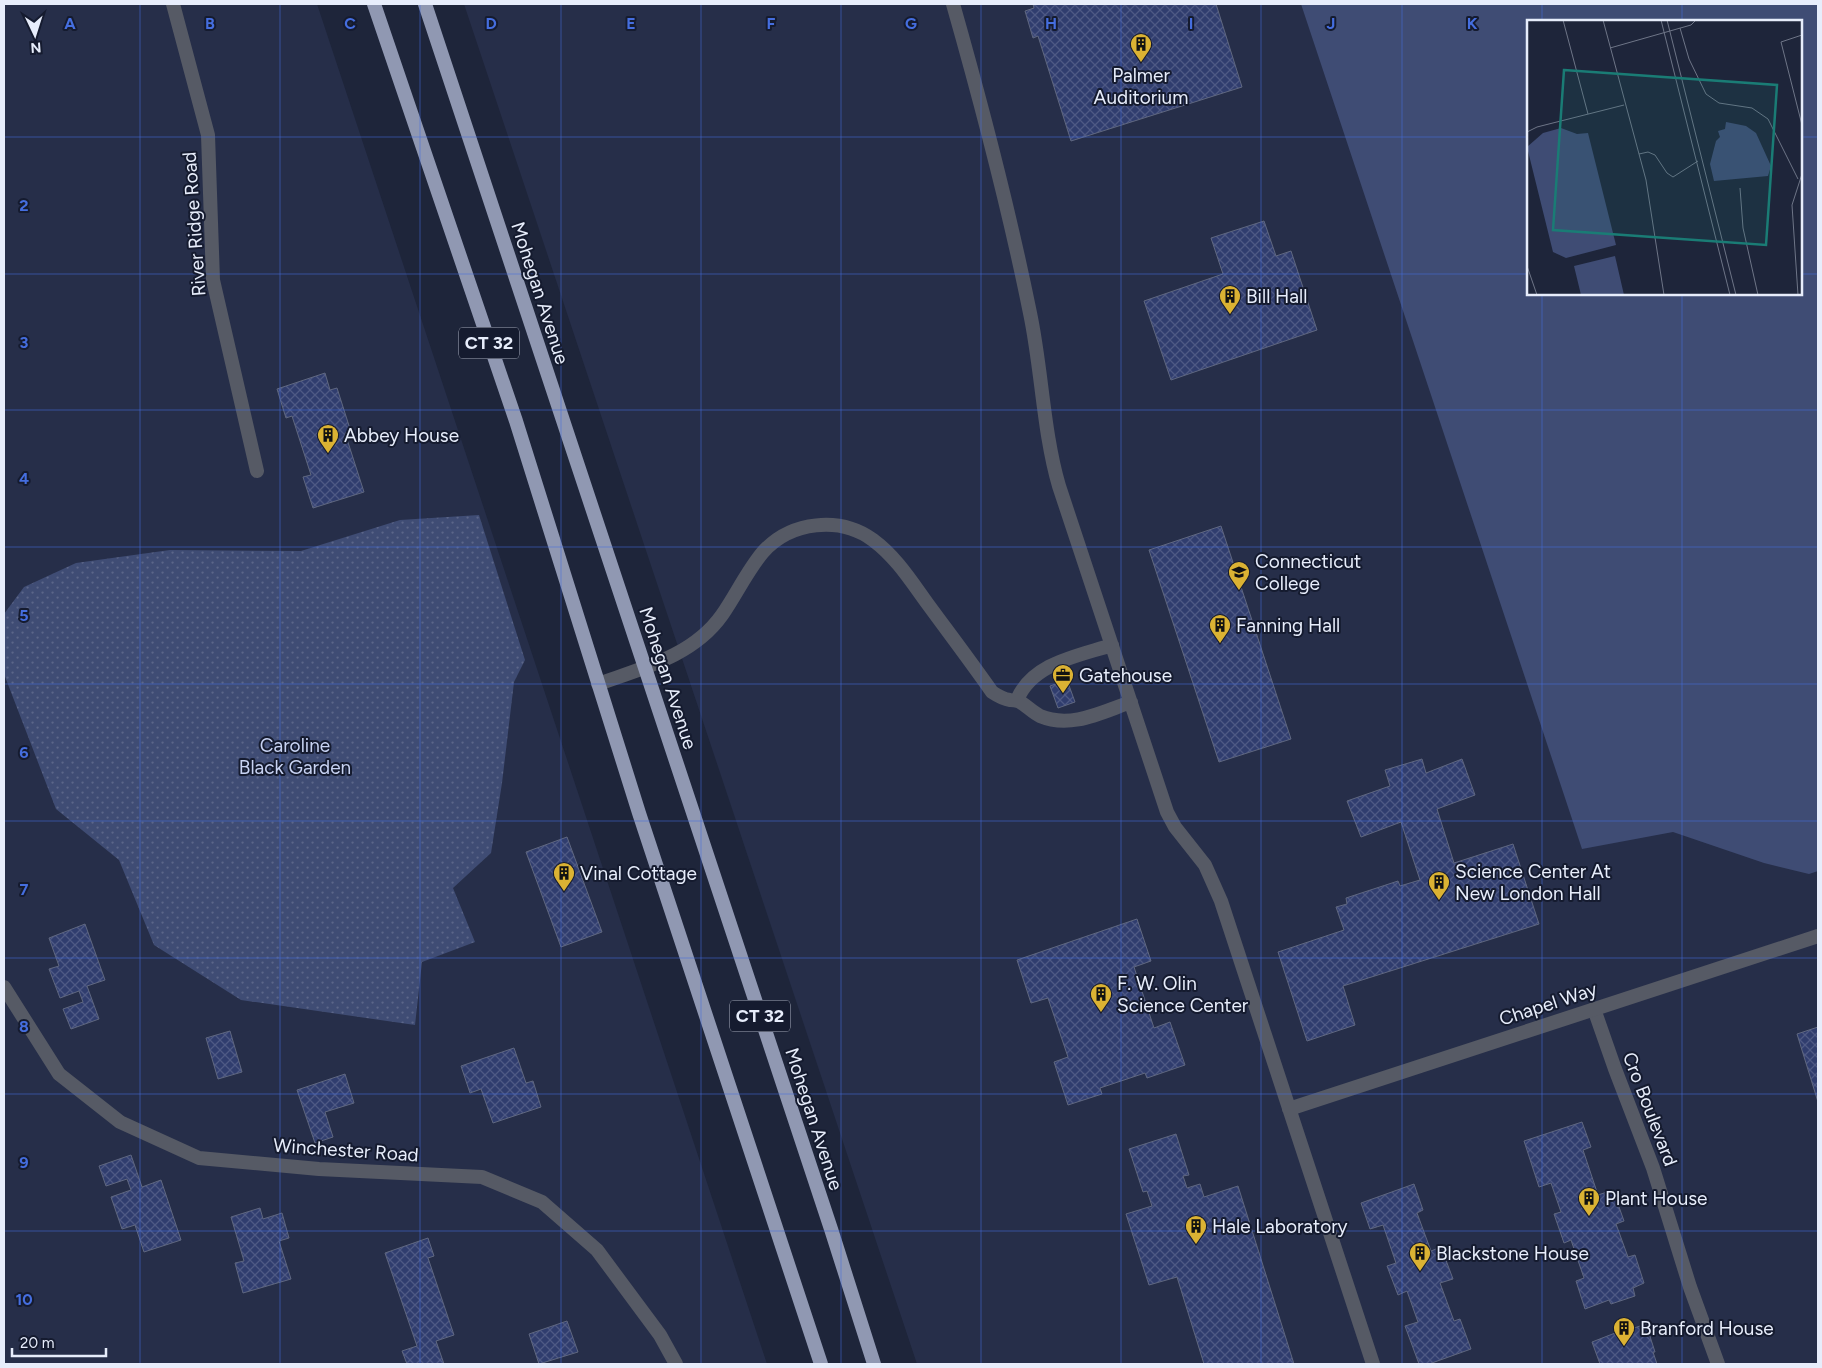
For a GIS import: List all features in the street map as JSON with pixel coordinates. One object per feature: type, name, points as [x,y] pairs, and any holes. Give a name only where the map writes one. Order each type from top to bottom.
[{"type":"highway","name":"CT 32","points":[[374,4],[516,421],[663,887],[821,1364]]},
{"type":"highway","name":"Mohegan Avenue","points":[[424,4],[828,1220],[874,1364]]},
{"type":"street","name":"River Ridge Road","points":[[173,4],[208,135],[213,280],[257,471]]},
{"type":"street","points":[[953,4],[985,121],[1022,273],[1037,348],[1056,476],[1167,812],[1175,827],[1205,865],[1220,901],[1373,1364]]},
{"type":"street","points":[[598,684],[679,654],[709,630],[721,617],[757,559],[776,540],[793,530],[806,526],[830,525],[860,532],[874,540],[887,552],[905,573],[992,692],[1003,698],[1017,700],[1035,713],[1060,721],[1080,719],[1130,702]]},
{"type":"street","points":[[1017,700],[1021,691],[1032,678],[1046,667],[1112,645]]},
{"type":"street","name":"Chapel Way","points":[[1289,1109],[1818,936]]},
{"type":"street","name":"Winchester Road","points":[[4,987],[59,1074],[120,1122],[199,1158],[319,1169],[482,1177],[542,1202],[597,1250],[660,1335],[676,1364]]},
{"type":"street","name":"Cro Boulevard","points":[[1594,1009],[1615,1070],[1653,1168],[1690,1287],[1718,1364]]},
{"type":"shaded area","points":[[4,4],[317,4],[767,1364],[4,1364]]},
{"type":"shaded area","name":"Connecticut College","points":[[464,4],[1818,4],[1818,1364],[917,1364]]},
{"type":"green space","points":[[1301,4],[1818,4],[1818,871],[1809,874],[1764,863],[1673,832],[1582,849]]},
{"type":"green space","name":"Caroline Black Garden","points":[[479,515],[525,660],[514,682],[502,783],[491,853],[453,888],[475,942],[422,962],[415,1025],[241,1000],[154,945],[119,860],[56,809],[4,674],[4,614],[24,587],[76,563],[170,550],[301,551],[400,520]]},
{"type":"building","name":"Palmer Auditorium","points":[[1033,4],[1216,4],[1242,87],[1071,141],[1038,36],[1033,38],[1025,11],[1034,8]]},
{"type":"building","name":"Bill Hall","points":[[1264,221],[1276,256],[1291,251],[1317,330],[1171,380],[1144,301],[1223,274],[1211,238]]},
{"type":"building","name":"Abbey House","points":[[325,373],[330,390],[337,388],[351,432],[345,433],[364,492],[313,508],[303,477],[311,475],[292,416],[286,418],[277,389]]},
{"type":"building","name":"Fanning Hall","points":[[1221,526],[1291,739],[1219,762],[1149,550]]},
{"type":"building","name":"Gatehouse","points":[[1067,680],[1075,702],[1058,708],[1050,686]]},
{"type":"building","name":"Science Center At New London Hall","points":[[1422,759],[1426,773],[1462,759],[1475,795],[1437,809],[1454,863],[1513,844],[1539,924],[1343,986],[1355,1025],[1307,1041],[1278,952],[1344,930],[1336,907],[1347,904],[1346,898],[1398,881],[1400,886],[1420,880],[1401,822],[1361,837],[1347,801],[1390,786],[1385,770]]},
{"type":"building","name":"Vinal Cottage","points":[[567,837],[602,932],[561,947],[526,852]]},
{"type":"building","name":"F. W. Olin Science Center","points":[[1137,919],[1151,961],[1134,967],[1154,1028],[1170,1022],[1185,1065],[1147,1078],[1145,1073],[1100,1088],[1102,1094],[1068,1105],[1054,1062],[1068,1057],[1048,998],[1031,1003],[1017,960]]},
{"type":"building","points":[[85,924],[105,980],[87,986],[99,1019],[71,1029],[63,1009],[83,1002],[79,991],[60,998],[49,969],[59,966],[49,938]]},
{"type":"building","points":[[1818,1027],[1818,1102],[1797,1034]]},
{"type":"building","points":[[230,1031],[242,1072],[218,1079],[206,1038]]},
{"type":"building","points":[[514,1048],[526,1083],[533,1081],[541,1107],[493,1123],[481,1089],[470,1093],[461,1066]]},
{"type":"building","points":[[345,1074],[354,1103],[325,1112],[333,1137],[315,1143],[297,1090]]},
{"type":"building","name":"Plant House","points":[[1582,1122],[1591,1147],[1583,1150],[1598,1195],[1613,1190],[1624,1221],[1616,1224],[1628,1257],[1635,1255],[1644,1283],[1633,1288],[1635,1296],[1611,1304],[1609,1300],[1585,1309],[1576,1281],[1584,1278],[1571,1240],[1564,1243],[1554,1214],[1561,1212],[1551,1183],[1539,1187],[1524,1141]]},
{"type":"building","name":"Hale Laboratory","points":[[1176,1134],[1189,1175],[1183,1176],[1187,1188],[1200,1184],[1204,1197],[1238,1186],[1294,1364],[1204,1364],[1177,1277],[1149,1285],[1126,1214],[1152,1206],[1147,1191],[1143,1192],[1129,1149]]},
{"type":"building","points":[[131,1155],[142,1187],[161,1180],[181,1240],[144,1252],[135,1225],[122,1229],[111,1197],[131,1190],[127,1179],[106,1186],[99,1166]]},
{"type":"building","name":"Blackstone House","points":[[1414,1184],[1423,1210],[1417,1213],[1431,1251],[1441,1247],[1453,1279],[1440,1283],[1454,1321],[1460,1319],[1471,1349],[1429,1364],[1419,1364],[1405,1326],[1418,1322],[1407,1291],[1398,1295],[1387,1266],[1396,1263],[1383,1225],[1370,1229],[1361,1203]]},
{"type":"building","points":[[260,1208],[263,1219],[282,1213],[289,1238],[279,1241],[291,1279],[243,1293],[235,1263],[244,1261],[231,1217]]},
{"type":"building","points":[[428,1238],[434,1256],[428,1258],[454,1335],[436,1341],[444,1364],[407,1364],[402,1351],[417,1346],[385,1253]]},
{"type":"building","points":[[567,1321],[578,1352],[539,1364],[529,1334]]},
{"type":"building","name":"Branford House","points":[[1646,1324],[1657,1364],[1600,1364],[1592,1342],[1628,1328],[1628,1330]]},
{"type":"place","name":"Palmer Auditorium","points":[[1141,63]]},
{"type":"place","name":"Bill Hall","points":[[1230,315]]},
{"type":"place","name":"Abbey House","points":[[328,454]]},
{"type":"place","name":"Connecticut College","points":[[1239,591]]},
{"type":"place","name":"Fanning Hall","points":[[1220,644]]},
{"type":"place","name":"Gatehouse","points":[[1063,694]]},
{"type":"place","name":"Vinal Cottage","points":[[564,892]]},
{"type":"place","name":"Science Center At New London Hall","points":[[1439,901]]},
{"type":"place","name":"F. W. Olin Science Center","points":[[1101,1013]]},
{"type":"place","name":"Plant House","points":[[1589,1217]]},
{"type":"place","name":"Hale Laboratory","points":[[1196,1245]]},
{"type":"place","name":"Blackstone House","points":[[1420,1272]]},
{"type":"place","name":"Branford House","points":[[1624,1347]]}]
